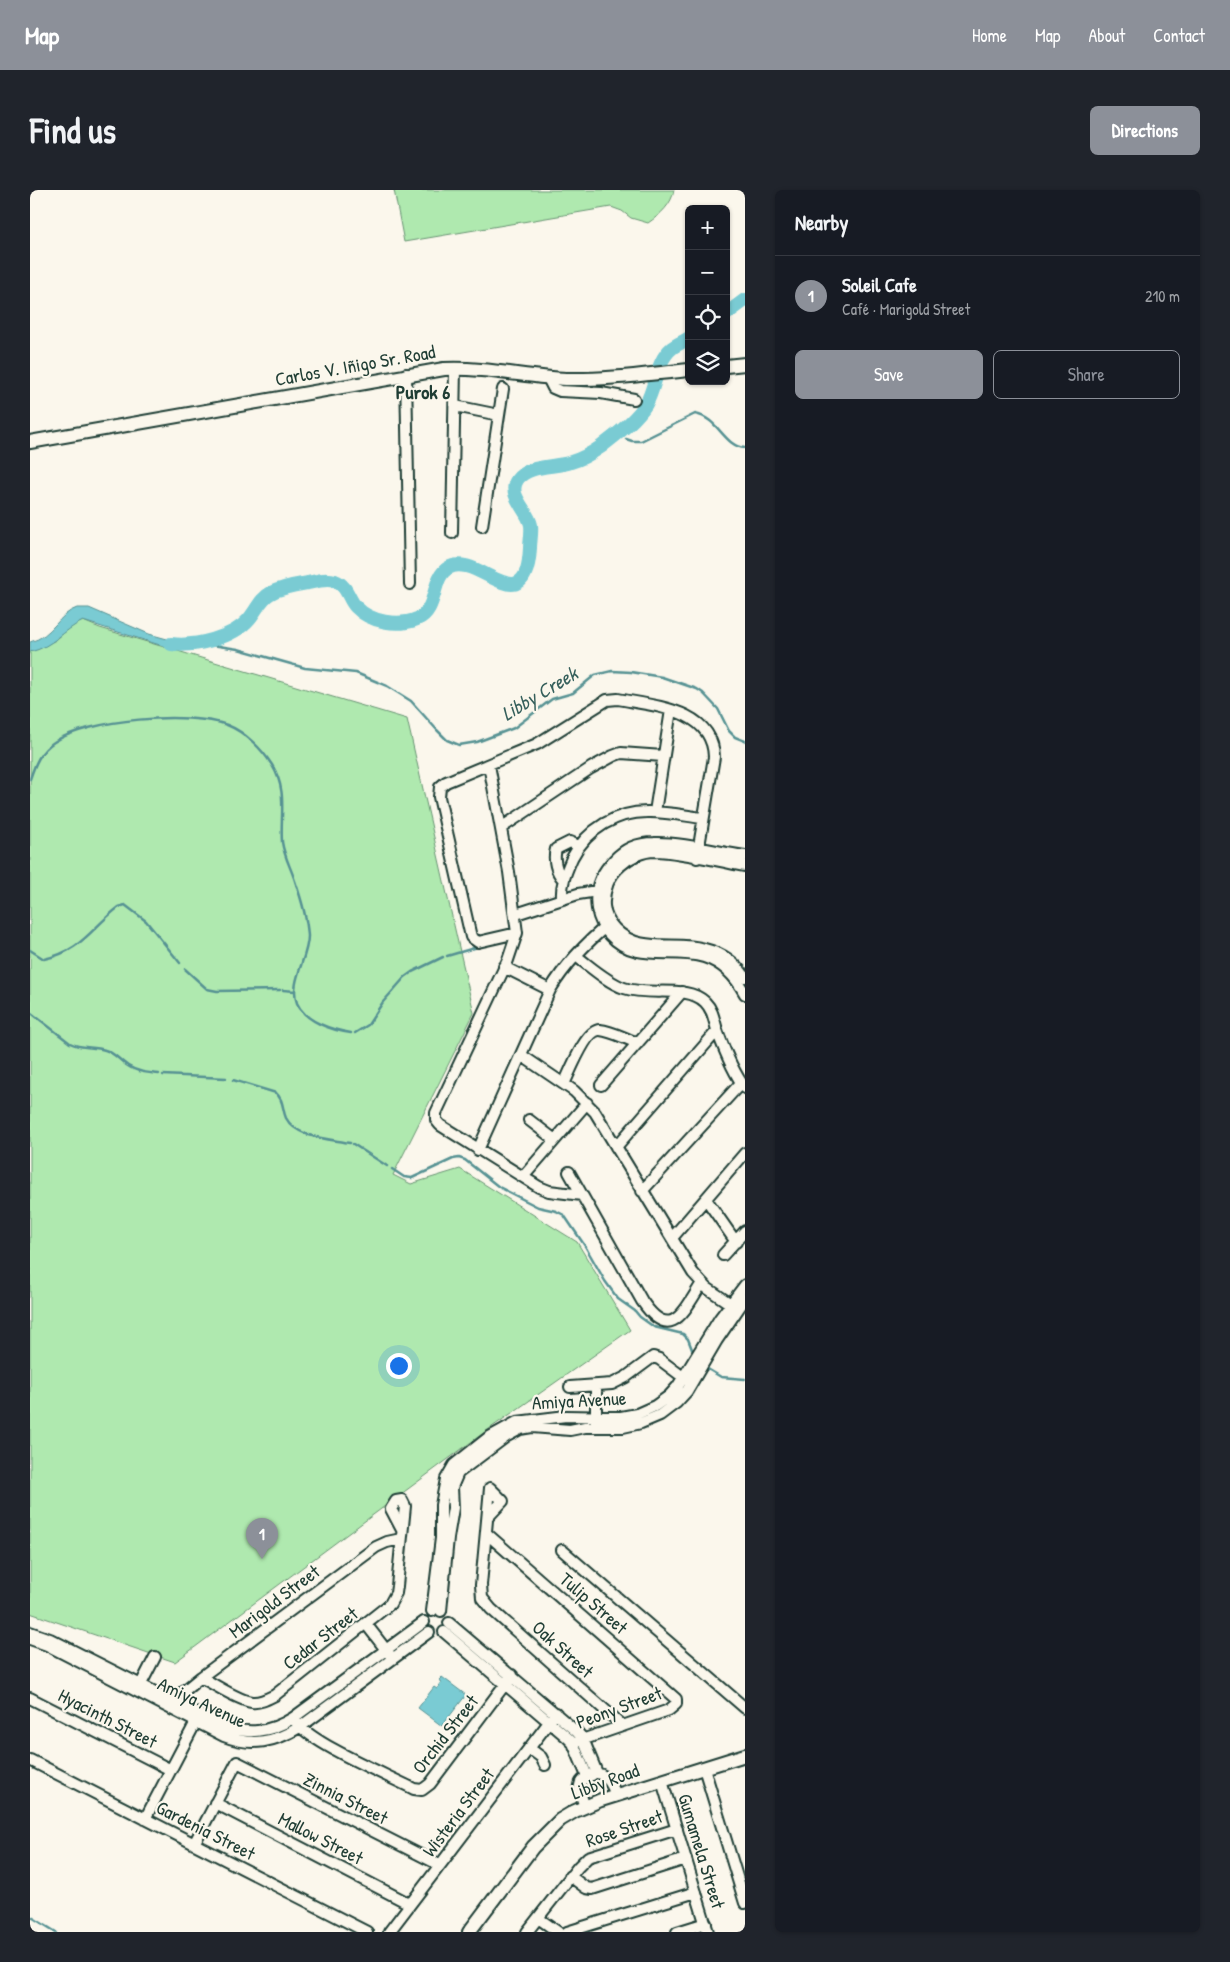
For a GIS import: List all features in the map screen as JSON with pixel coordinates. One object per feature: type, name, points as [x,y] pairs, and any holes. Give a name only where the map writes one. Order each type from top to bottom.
[{"type":"main road","points":[[730,366],[745,364]]},
{"type":"main road","name":"Carlos V. Iñigo Sr. Road","points":[[30,442],[406,374],[456,368],[548,378],[591,379],[685,370]]},
{"type":"main road","name":"Libby Road","points":[[469,1932],[533,1847],[560,1820],[585,1806],[616,1795],[745,1756]]},
{"type":"street","points":[[452,533],[456,368]]},
{"type":"street","points":[[406,374],[410,584]]},
{"type":"street","points":[[548,378],[552,388],[560,391],[601,393],[634,399]]},
{"type":"street","points":[[482,526],[503,389]]},
{"type":"street","points":[[455,406],[499,415]]},
{"type":"street","points":[[517,933],[478,942],[471,937],[440,797],[440,787],[446,782],[537,744],[607,700],[618,699],[686,714],[703,728],[712,741],[714,757],[698,853]]},
{"type":"street","points":[[655,812],[671,710]]},
{"type":"street","points":[[501,828],[591,768],[614,756],[622,753],[663,756]]},
{"type":"street","points":[[489,765],[516,914],[517,933],[504,967],[436,1116],[440,1125],[549,1192],[582,1195]]},
{"type":"street","points":[[562,898],[563,879],[579,846],[598,828],[614,818],[655,812],[703,818]]},
{"type":"street","points":[[563,879],[558,872],[554,855],[556,849],[570,842],[579,846]]},
{"type":"street","points":[[744,859],[698,853],[660,842],[632,846],[616,857],[608,866],[601,890],[596,898],[598,916],[627,939],[643,945],[695,947],[716,952],[734,964],[745,977]]},
{"type":"street","points":[[516,914],[562,898],[601,890]]},
{"type":"street","points":[[478,1150],[550,990],[576,956],[607,925]]},
{"type":"street","points":[[607,925],[619,944],[640,953],[694,955],[714,961],[730,973],[745,994]]},
{"type":"street","points":[[576,956],[624,988],[657,993],[682,992],[697,995],[711,1008],[717,1031],[743,1086],[642,1191]]},
{"type":"street","points":[[504,967],[550,990]]},
{"type":"street","points":[[601,1085],[682,992]]},
{"type":"street","points":[[564,1084],[593,1029],[638,1043]]},
{"type":"street","points":[[616,1147],[717,1031]]},
{"type":"street","points":[[521,1055],[564,1084],[595,1112],[693,1273],[702,1283],[734,1306]]},
{"type":"street","points":[[523,1176],[587,1103]]},
{"type":"street","points":[[529,1120],[555,1140]]},
{"type":"street","points":[[672,1238],[745,1153]]},
{"type":"street","points":[[569,1172],[651,1313],[669,1321],[676,1320],[682,1315],[702,1283]]},
{"type":"street","points":[[706,1198],[736,1242]]},
{"type":"street","points":[[723,1255],[745,1231]]},
{"type":"street","name":"Amiya Avenue","points":[[437,1611],[445,1532],[441,1505],[452,1475],[461,1458],[503,1428],[518,1422],[532,1424],[566,1416],[596,1422],[646,1411],[669,1396],[688,1380],[734,1306],[745,1284]]},
{"type":"street","name":"Amiya Avenue","points":[[734,1306],[745,1300]]},
{"type":"street","points":[[570,1387],[596,1386],[619,1381],[653,1356],[688,1380]]},
{"type":"street","points":[[596,1386],[596,1422]]},
{"type":"street","points":[[486,1533],[488,1517]]},
{"type":"street","name":"Oak Street","points":[[486,1533],[481,1585],[482,1598],[491,1609],[623,1726]]},
{"type":"street","name":"Tulip Street","points":[[486,1533],[673,1695],[676,1702]]},
{"type":"street","name":"Cedar Street","points":[[201,1678],[252,1703],[263,1701],[274,1695],[385,1609],[394,1599],[402,1534]]},
{"type":"street","name":"Marigold Street","points":[[171,1704],[201,1678],[376,1547],[402,1534]]},
{"type":"street","points":[[562,1550],[745,1708]]},
{"type":"street","points":[[437,1611],[447,1616],[446,1627],[437,1635],[426,1627],[428,1614],[437,1611]]},
{"type":"street","points":[[366,1624],[389,1654]]},
{"type":"street","name":"Amiya Avenue","points":[[30,1639],[47,1645],[171,1704],[198,1718],[224,1736],[248,1742],[269,1742],[282,1737],[297,1722],[426,1627]]},
{"type":"street","points":[[446,1627],[509,1679],[578,1741],[592,1775]]},
{"type":"street","name":"Amiya Avenue","points":[[30,1632],[50,1639],[139,1688]]},
{"type":"street","points":[[139,1688],[155,1657]]},
{"type":"street","name":"Orchid Street","points":[[297,1722],[308,1733],[353,1759],[423,1793],[509,1679]]},
{"type":"street","name":"Hyacinth Street","points":[[30,1698],[171,1770]]},
{"type":"street","name":"Peony Street","points":[[578,1741],[669,1710],[674,1707],[676,1702]]},
{"type":"street","name":"Wisteria Street","points":[[389,1932],[553,1717]]},
{"type":"street","points":[[145,1819],[198,1718]]},
{"type":"street","points":[[529,1748],[545,1764]]},
{"type":"street","name":"Gardenia Street","points":[[30,1760],[367,1932]]},
{"type":"street","name":"Zinnia Street","points":[[215,1803],[237,1762],[440,1865]]},
{"type":"street","points":[[704,1768],[745,1903]]},
{"type":"street","points":[[585,1806],[579,1790],[581,1782],[592,1775],[607,1778],[616,1795]]},
{"type":"street","name":"Gumamela Street","points":[[662,1781],[707,1927]]},
{"type":"street","points":[[194,1844],[215,1803]]},
{"type":"street","name":"Mallow Street","points":[[215,1803],[410,1904]]},
{"type":"street","name":"Rose Street","points":[[527,1932],[582,1862],[595,1854],[677,1829]]},
{"type":"street","points":[[570,1876],[586,1888],[592,1889],[686,1859]]},
{"type":"street","points":[[568,1932],[696,1892]]},
{"type":"street","points":[[538,1918],[558,1932]]},
{"type":"street","points":[[677,1932],[707,1927]]},
{"type":"green space","points":[[394,190],[674,190],[671,200],[665,209],[648,223],[631,218],[622,211],[611,207],[404,242]]},
{"type":"green space","points":[[83,621],[100,628],[407,719],[474,1013],[393,1175],[411,1184],[460,1169],[577,1242],[630,1330],[482,1434],[175,1662],[30,1613],[30,652],[56,640],[71,626]]},
{"type":"water","points":[[77,608],[89,608],[149,634],[189,645],[163,646],[83,621],[52,642],[30,652],[30,642],[44,635],[65,615]]},
{"type":"water","points":[[442,1677],[466,1695],[442,1726],[418,1708],[434,1687],[437,1689],[442,1682],[439,1680]]},
{"type":"waterway","points":[[730,311],[745,300]]},
{"type":"waterway","points":[[171,644],[191,644],[224,636],[242,626],[264,598],[271,593],[284,588],[318,581],[332,580],[339,583],[343,586],[353,604],[362,612],[376,619],[393,623],[417,619],[424,615],[432,602],[439,579],[448,568],[460,565],[472,568],[498,581],[510,584],[520,582],[527,571],[531,525],[516,497],[515,486],[517,480],[528,471],[575,461],[602,446],[620,432],[637,416],[646,404],[659,367],[667,353],[686,340]]},
{"type":"waterway","points":[[626,439],[641,441],[695,414],[710,421],[731,442],[745,448]]},
{"type":"waterway","points":[[615,434],[622,437]]},
{"type":"waterway","name":"Libby Creek","points":[[199,643],[238,649],[305,668],[356,673],[387,686],[411,701],[447,740],[459,745],[477,742],[514,728],[552,699],[573,693],[595,675],[612,671],[662,677],[697,689],[718,709],[729,731],[735,737],[745,741]]},
{"type":"waterway","points":[[30,779],[39,758],[45,749],[54,742],[69,734],[113,723],[165,718],[210,721],[234,728],[247,737],[258,747],[272,765],[282,793],[282,842],[299,894],[308,936],[295,987],[297,1003],[306,1015],[320,1024],[351,1033]]},
{"type":"waterway","points":[[30,950],[44,959],[68,950],[77,945],[119,907],[125,905],[146,921],[180,963]]},
{"type":"waterway","points":[[447,956],[481,946]]},
{"type":"waterway","points":[[355,1033],[368,1025],[383,1002],[405,977],[443,957]]},
{"type":"waterway","points":[[185,969],[207,989],[217,991],[280,990]]},
{"type":"waterway","points":[[283,990],[295,991]]},
{"type":"waterway","points":[[30,1012],[70,1043],[105,1050],[135,1070],[159,1074]]},
{"type":"waterway","points":[[163,1075],[226,1078]]},
{"type":"waterway","points":[[233,1080],[276,1093],[282,1102],[286,1118],[297,1130],[324,1139],[350,1143]]},
{"type":"waterway","points":[[353,1144],[387,1166]]},
{"type":"waterway","points":[[392,1169],[404,1177],[412,1178],[459,1158],[465,1160],[499,1187],[538,1207],[564,1215],[618,1299],[654,1327],[683,1334],[688,1339],[693,1352]]},
{"type":"waterway","points":[[706,1368],[721,1377],[745,1379]]},
{"type":"waterway","points":[[30,1916],[56,1932]]},
{"type":"place","name":"Soleil Cafe","points":[[262,1559]]},
{"type":"district","name":"Purok 6","points":[[423,391]]}]
